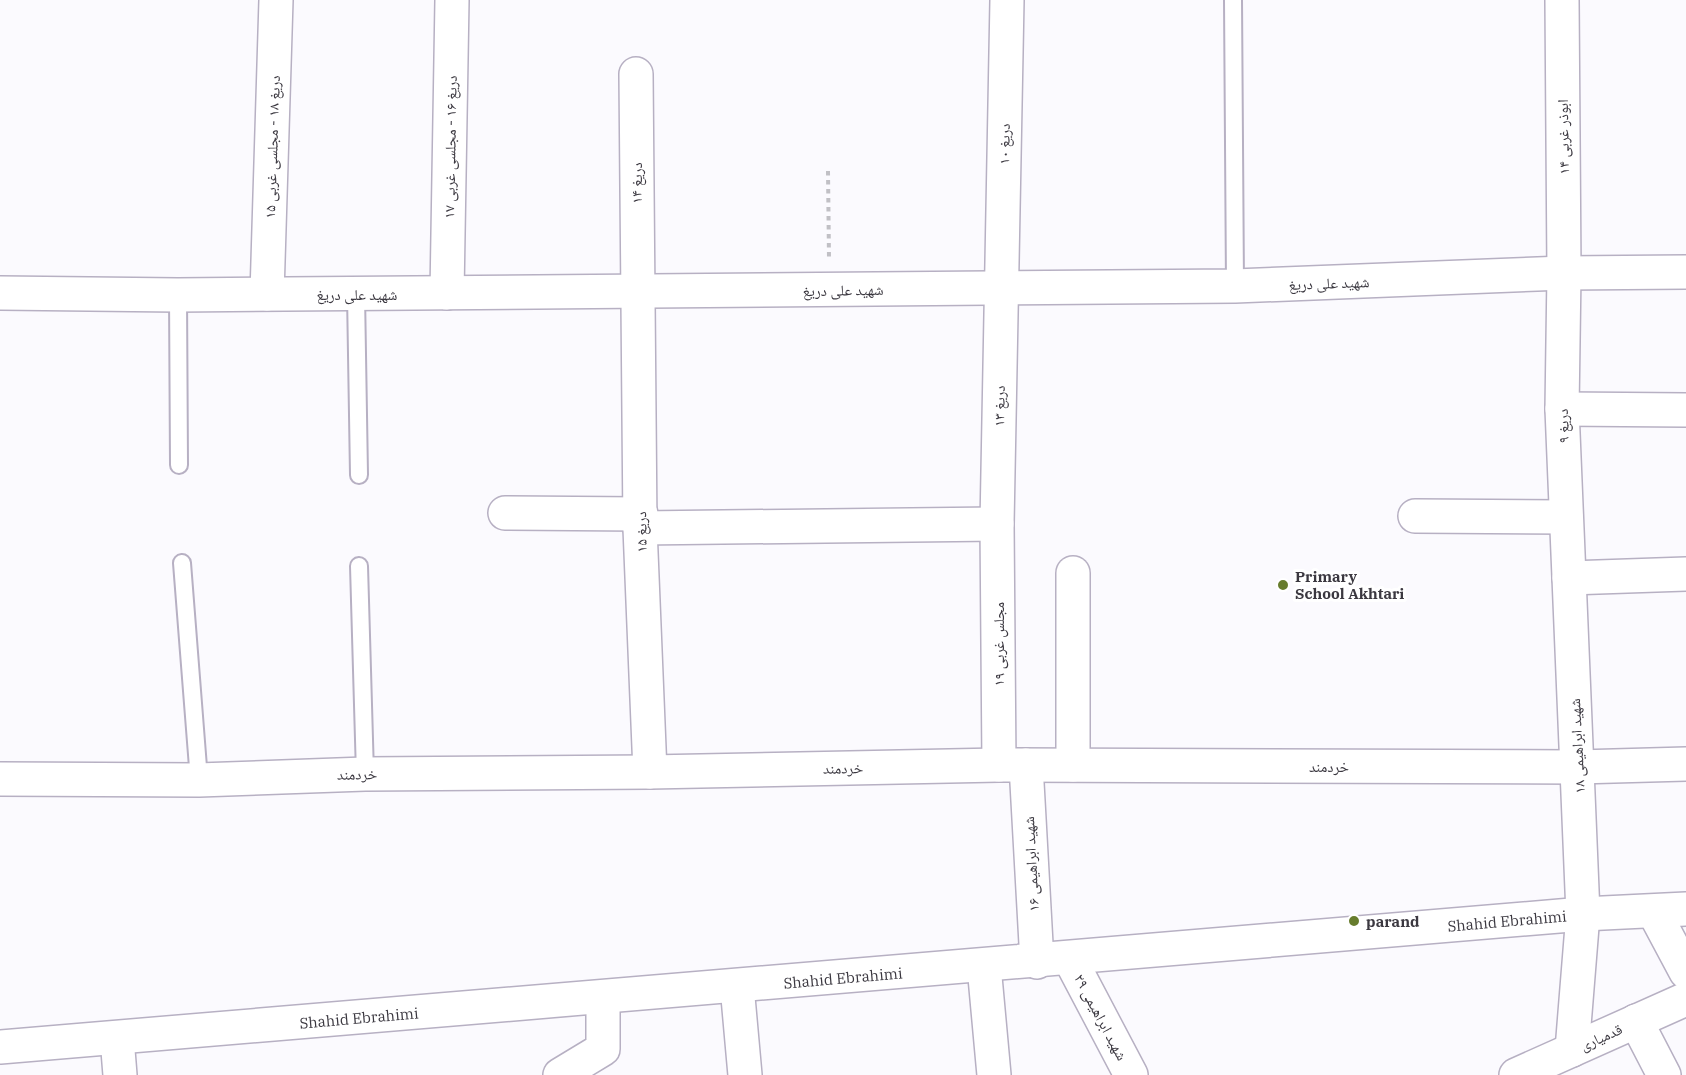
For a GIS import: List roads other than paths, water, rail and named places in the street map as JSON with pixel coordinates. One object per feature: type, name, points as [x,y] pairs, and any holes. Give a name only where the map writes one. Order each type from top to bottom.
[{"type":"street","name":"دریغ ۱۸ - مجلسی غربی ۱۵","points":[[267,294],[276,0]]},
{"type":"street","name":"دریغ ۱۶ - مجلسی غربی ۱۷","points":[[447,293],[452,0]]},
{"type":"street","name":"دریغ ۱۰","points":[[1002,288],[1007,0]]},
{"type":"street","name":"ابوذر غربی ۱۴","points":[[1562,0],[1564,273]]},
{"type":"street","name":"دریغ ۱۴","points":[[636,74],[637,292]]},
{"type":"street","name":"شهید علی دریغ","points":[[0,293],[356,294],[1235,286],[1564,273],[1686,272]]},
{"type":"street","name":"دریغ ۹","points":[[1564,273],[1562,409],[1569,578]]},
{"type":"street","name":"دریغ ۱۳","points":[[997,524],[1002,288]]},
{"type":"street","name":"دریغ ۱۵","points":[[637,292],[641,521],[650,772]]},
{"type":"street","points":[[1562,409],[1686,410]]},
{"type":"street","points":[[505,513],[641,521],[997,524]]},
{"type":"street","points":[[1415,516],[1566,517]]},
{"type":"street","name":"مجلس غربی ۱۹","points":[[997,524],[1013,765]]},
{"type":"street","points":[[1073,573],[1073,765]]},
{"type":"street","points":[[1569,578],[1686,574]]},
{"type":"street","name":"شهید ابراهیمی ۱۸","points":[[1569,578],[1583,914],[1572,1050]]},
{"type":"street","name":"خردمند","points":[[0,779],[199,780],[365,774],[650,772],[1013,765],[1578,767],[1686,764]]},
{"type":"street","name":"شهید ابراهیمی ۱۶","points":[[1013,765],[1037,962]]},
{"type":"street","name":"Shahid Ebrahimi","points":[[0,1047],[1037,962],[1583,914],[1686,909]]},
{"type":"street","points":[[1654,912],[1686,972]]},
{"type":"street","name":"شهید ابراهیمی ۲۹","points":[[1070,959],[1131,1075]]},
{"type":"street","points":[[984,966],[994,1075]]},
{"type":"street","points":[[738,986],[745,1075]]},
{"type":"street","points":[[560,1075],[603,1049],[603,997]]},
{"type":"street","name":"قدمیاری","points":[[1534,1071],[1572,1050],[1686,999]]},
{"type":"street","points":[[1636,1021],[1664,1075]]},
{"type":"street","points":[[117,1038],[120,1075]]},
{"type":"lane","points":[[1233,0],[1235,286]]},
{"type":"lane","points":[[356,294],[359,475]]},
{"type":"lane","points":[[178,295],[179,465]]},
{"type":"lane","points":[[182,563],[199,780]]},
{"type":"lane","points":[[359,566],[365,774]]},
{"type":"place","name":"Primary School Akhtari","points":[[1283,585]]},
{"type":"place","name":"parand","points":[[1354,921]]}]
